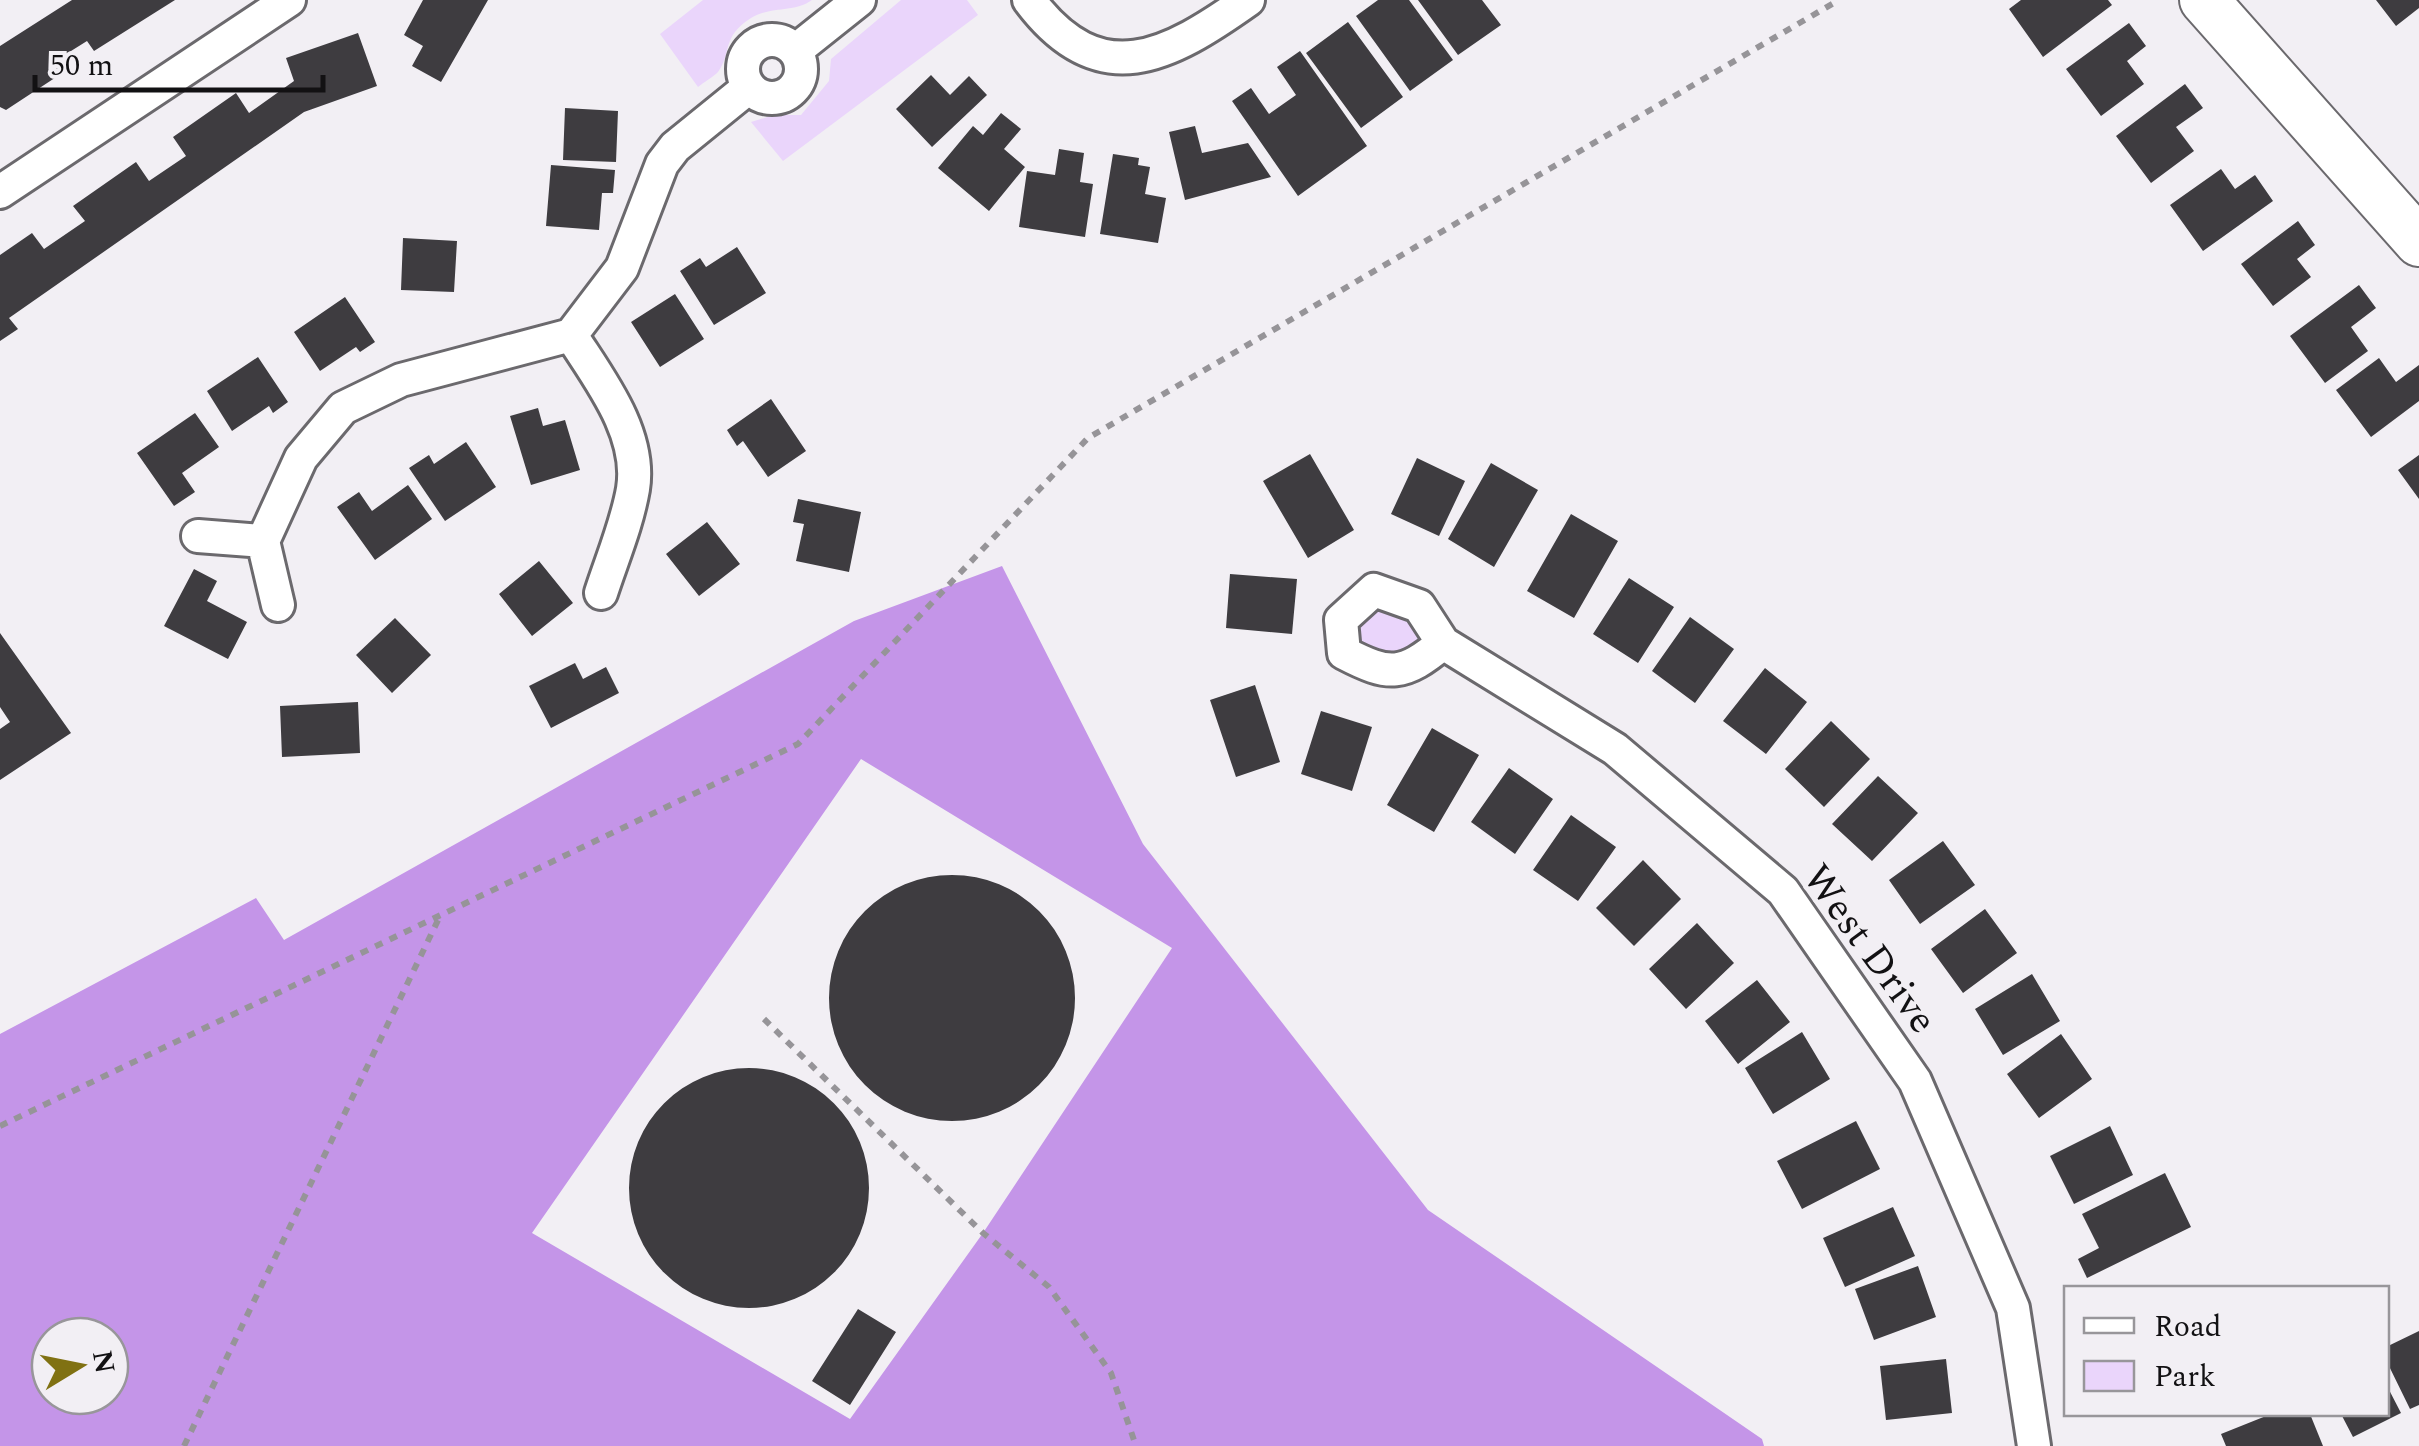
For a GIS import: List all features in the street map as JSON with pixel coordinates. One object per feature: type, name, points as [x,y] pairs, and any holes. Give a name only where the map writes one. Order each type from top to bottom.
[{"type":"main road","points":[[2204,0],[2419,242]]},
{"type":"street","points":[[0,192],[288,0]]},
{"type":"street","points":[[278,605],[264,540],[302,458],[343,408],[401,380],[571,335],[622,268],[662,164],[675,147],[749,87],[743,65],[754,46],[776,40],[795,51],[859,0]]},
{"type":"street","points":[[1029,0],[1072,42],[1108,58],[1150,56],[1192,40],[1248,0]]},
{"type":"street","points":[[571,335],[608,391],[629,440],[634,487],[601,592]]},
{"type":"street","points":[[198,536],[264,540]]},
{"type":"street","name":"West Drive","points":[[1442,642],[1615,749],[1783,891],[1915,1081],[2013,1308],[2034,1446]]},
{"type":"path","points":[[0,1126],[798,744],[1088,438],[1839,0]]},
{"type":"path","points":[[184,1446],[440,915]]},
{"type":"path","points":[[764,1019],[983,1233],[1049,1287],[1111,1373],[1136,1446]]},
{"type":"green space","points":[[703,0],[812,0],[751,18],[731,38],[718,72],[698,87],[660,34]]},
{"type":"green space","points":[[901,0],[967,0],[978,15],[783,161],[751,122],[774,115],[801,115],[829,81],[831,59]]},
{"type":"green space","points":[[1374,590],[1443,643],[1413,667],[1344,653]]},
{"type":"shaded area","points":[[1002,566],[1143,844],[1428,1210],[1762,1439],[1764,1446],[0,1446],[0,1034],[256,898],[284,940],[854,621]],"holes":[[[861,759],[1172,948],[983,1233],[850,1419],[532,1233]]]},
{"type":"building","points":[[72,0],[175,0],[94,51],[87,41],[63,56],[70,68],[6,110],[0,107],[0,46]]},
{"type":"building","points":[[423,0],[488,0],[441,82],[412,66],[423,46],[404,35]]},
{"type":"building","points":[[1378,0],[1409,0],[1453,60],[1410,91],[1356,16]]},
{"type":"building","points":[[1418,0],[1482,0],[1501,25],[1458,55]]},
{"type":"building","points":[[2021,0],[2108,0],[2112,5],[2043,57],[2009,9]]},
{"type":"building","points":[[2376,0],[2419,0],[2419,8],[2396,26]]},
{"type":"building","points":[[1348,22],[1403,97],[1361,128],[1306,53]]},
{"type":"building","points":[[2129,23],[2146,46],[2127,61],[2144,84],[2101,116],[2066,69]]},
{"type":"building","points":[[358,33],[377,86],[304,112],[9,318],[18,329],[0,341],[0,255],[32,233],[44,249],[85,221],[73,206],[136,162],[149,181],[186,156],[173,137],[236,93],[249,113],[294,81],[286,58]]},
{"type":"building","points":[[1300,51],[1367,146],[1298,196],[1232,101],[1251,88],[1269,114],[1296,95],[1277,67]]},
{"type":"building","points":[[931,75],[950,95],[969,76],[987,95],[932,147],[896,109]]},
{"type":"building","points":[[2185,84],[2203,108],[2176,127],[2194,151],[2151,183],[2116,136]]},
{"type":"building","points":[[565,108],[618,111],[616,162],[563,160]]},
{"type":"building","points":[[1001,113],[1021,129],[1004,149],[1025,167],[989,211],[938,168],[973,126],[983,135]]},
{"type":"building","points":[[1195,126],[1202,153],[1248,143],[1271,177],[1185,200],[1169,132]]},
{"type":"building","points":[[1059,149],[1084,153],[1080,182],[1093,184],[1085,237],[1019,227],[1027,171],[1055,175]]},
{"type":"building","points":[[1113,154],[1139,158],[1138,165],[1150,167],[1145,194],[1166,198],[1158,243],[1100,234]]},
{"type":"building","points":[[551,165],[615,170],[613,193],[602,193],[599,230],[546,226]]},
{"type":"building","points":[[2221,169],[2235,189],[2255,175],[2273,201],[2203,251],[2170,205]]},
{"type":"building","points":[[2298,221],[2315,245],[2297,259],[2311,277],[2273,306],[2241,264]]},
{"type":"building","points":[[403,238],[457,241],[454,292],[401,290]]},
{"type":"building","points":[[737,247],[766,293],[714,325],[680,271],[700,258],[706,267]]},
{"type":"building","points":[[2359,285],[2376,308],[2351,327],[2368,351],[2325,383],[2290,336]]},
{"type":"building","points":[[675,294],[704,339],[660,367],[631,322]]},
{"type":"building","points":[[345,297],[375,342],[360,352],[356,347],[320,371],[294,332]]},
{"type":"building","points":[[258,357],[288,402],[273,413],[269,406],[232,431],[207,391]]},
{"type":"building","points":[[2379,358],[2396,382],[2419,365],[2419,401],[2371,437],[2336,390]]},
{"type":"building","points":[[771,399],[806,451],[768,477],[743,441],[737,446],[727,430]]},
{"type":"building","points":[[538,408],[543,426],[565,420],[580,470],[531,485],[510,416]]},
{"type":"building","points":[[195,413],[219,447],[182,473],[195,492],[174,506],[137,453]]},
{"type":"building","points":[[466,442],[496,487],[445,521],[409,468],[429,455],[434,464]]},
{"type":"building","points":[[1310,454],[1354,530],[1308,558],[1263,481]]},
{"type":"building","points":[[2419,455],[2419,499],[2398,470]]},
{"type":"building","points":[[1417,458],[1465,481],[1439,536],[1391,514]]},
{"type":"building","points":[[1491,463],[1538,490],[1494,567],[1448,539]]},
{"type":"building","points":[[408,485],[432,519],[375,560],[337,507],[359,492],[372,511]]},
{"type":"building","points":[[798,499],[861,512],[849,572],[796,561],[804,524],[793,522]]},
{"type":"building","points":[[1571,514],[1618,541],[1574,618],[1527,591]]},
{"type":"building","points":[[707,522],[740,564],[699,596],[666,554]]},
{"type":"building","points":[[539,561],[573,603],[532,636],[499,594]]},
{"type":"building","points":[[194,569],[217,581],[207,601],[247,622],[228,659],[164,626]]},
{"type":"building","points":[[1230,574],[1297,579],[1292,634],[1226,628]]},
{"type":"building","points":[[1629,578],[1674,607],[1638,663],[1593,634]]},
{"type":"building","points":[[1690,617],[1734,649],[1695,703],[1652,671]]},
{"type":"building","points":[[395,618],[431,655],[392,693],[356,655]]},
{"type":"building","points":[[0,633],[71,733],[0,780],[0,729],[10,722],[0,707]]},
{"type":"building","points":[[575,663],[583,679],[606,667],[619,693],[551,728],[529,686]]},
{"type":"building","points":[[1765,668],[1807,702],[1766,754],[1723,721]]},
{"type":"building","points":[[1255,685],[1280,762],[1236,777],[1210,700]]},
{"type":"building","points":[[358,702],[360,753],[282,757],[280,706]]},
{"type":"building","points":[[1321,711],[1372,727],[1352,791],[1301,774]]},
{"type":"building","points":[[1831,721],[1870,759],[1824,807],[1785,769]]},
{"type":"building","points":[[1432,728],[1479,755],[1434,832],[1387,805]]},
{"type":"building","points":[[1509,768],[1553,799],[1515,854],[1471,822]]},
{"type":"building","points":[[1878,776],[1918,813],[1872,861],[1832,824]]},
{"type":"building","points":[[1571,815],[1616,847],[1578,901],[1533,870]]},
{"type":"building","points":[[1943,841],[1975,885],[1920,924],[1889,880]]},
{"type":"building","points":[[1643,860],[1681,899],[1634,946],[1596,908]]},
{"type":"building","points":[[952,875],[999,884],[1039,911],[1066,951],[1075,998],[1066,1045],[1039,1085],[999,1112],[952,1121],[905,1112],[865,1085],[838,1045],[829,998],[838,951],[865,911],[905,884]]},
{"type":"building","points":[[1985,909],[2017,953],[1963,993],[1931,949]]},
{"type":"building","points":[[1697,923],[1734,963],[1686,1009],[1649,969]]},
{"type":"building","points":[[2032,974],[2060,1021],[2003,1055],[1975,1009]]},
{"type":"building","points":[[1757,980],[1790,1022],[1738,1064],[1705,1021]]},
{"type":"building","points":[[1802,1032],[1830,1079],[1773,1114],[1745,1068]]},
{"type":"building","points":[[2061,1034],[2092,1079],[2039,1118],[2007,1074]]},
{"type":"building","points":[[749,1068],[795,1077],[834,1103],[860,1142],[869,1188],[860,1234],[834,1273],[795,1299],[749,1308],[703,1299],[664,1273],[638,1234],[629,1188],[638,1142],[664,1103],[703,1077]]},
{"type":"building","points":[[1856,1121],[1880,1169],[1802,1209],[1777,1161]]},
{"type":"building","points":[[2110,1126],[2133,1175],[2074,1204],[2050,1156]]},
{"type":"building","points":[[2165,1173],[2191,1227],[2087,1278],[2078,1259],[2099,1248],[2082,1214]]},
{"type":"building","points":[[1893,1207],[1915,1256],[1845,1287],[1823,1238]]},
{"type":"building","points":[[1918,1266],[1936,1317],[1874,1340],[1855,1289]]},
{"type":"building","points":[[858,1309],[896,1332],[850,1405],[812,1381]]},
{"type":"building","points":[[2419,1331],[2419,1405],[2410,1409],[2389,1366],[2389,1346]]},
{"type":"building","points":[[1946,1359],[1952,1413],[1886,1420],[1880,1366]]},
{"type":"building","points":[[2389,1390],[2401,1413],[2353,1437],[2342,1416],[2389,1416]]},
{"type":"building","points":[[2266,1416],[2311,1416],[2323,1446],[2226,1446],[2221,1434]]}]
